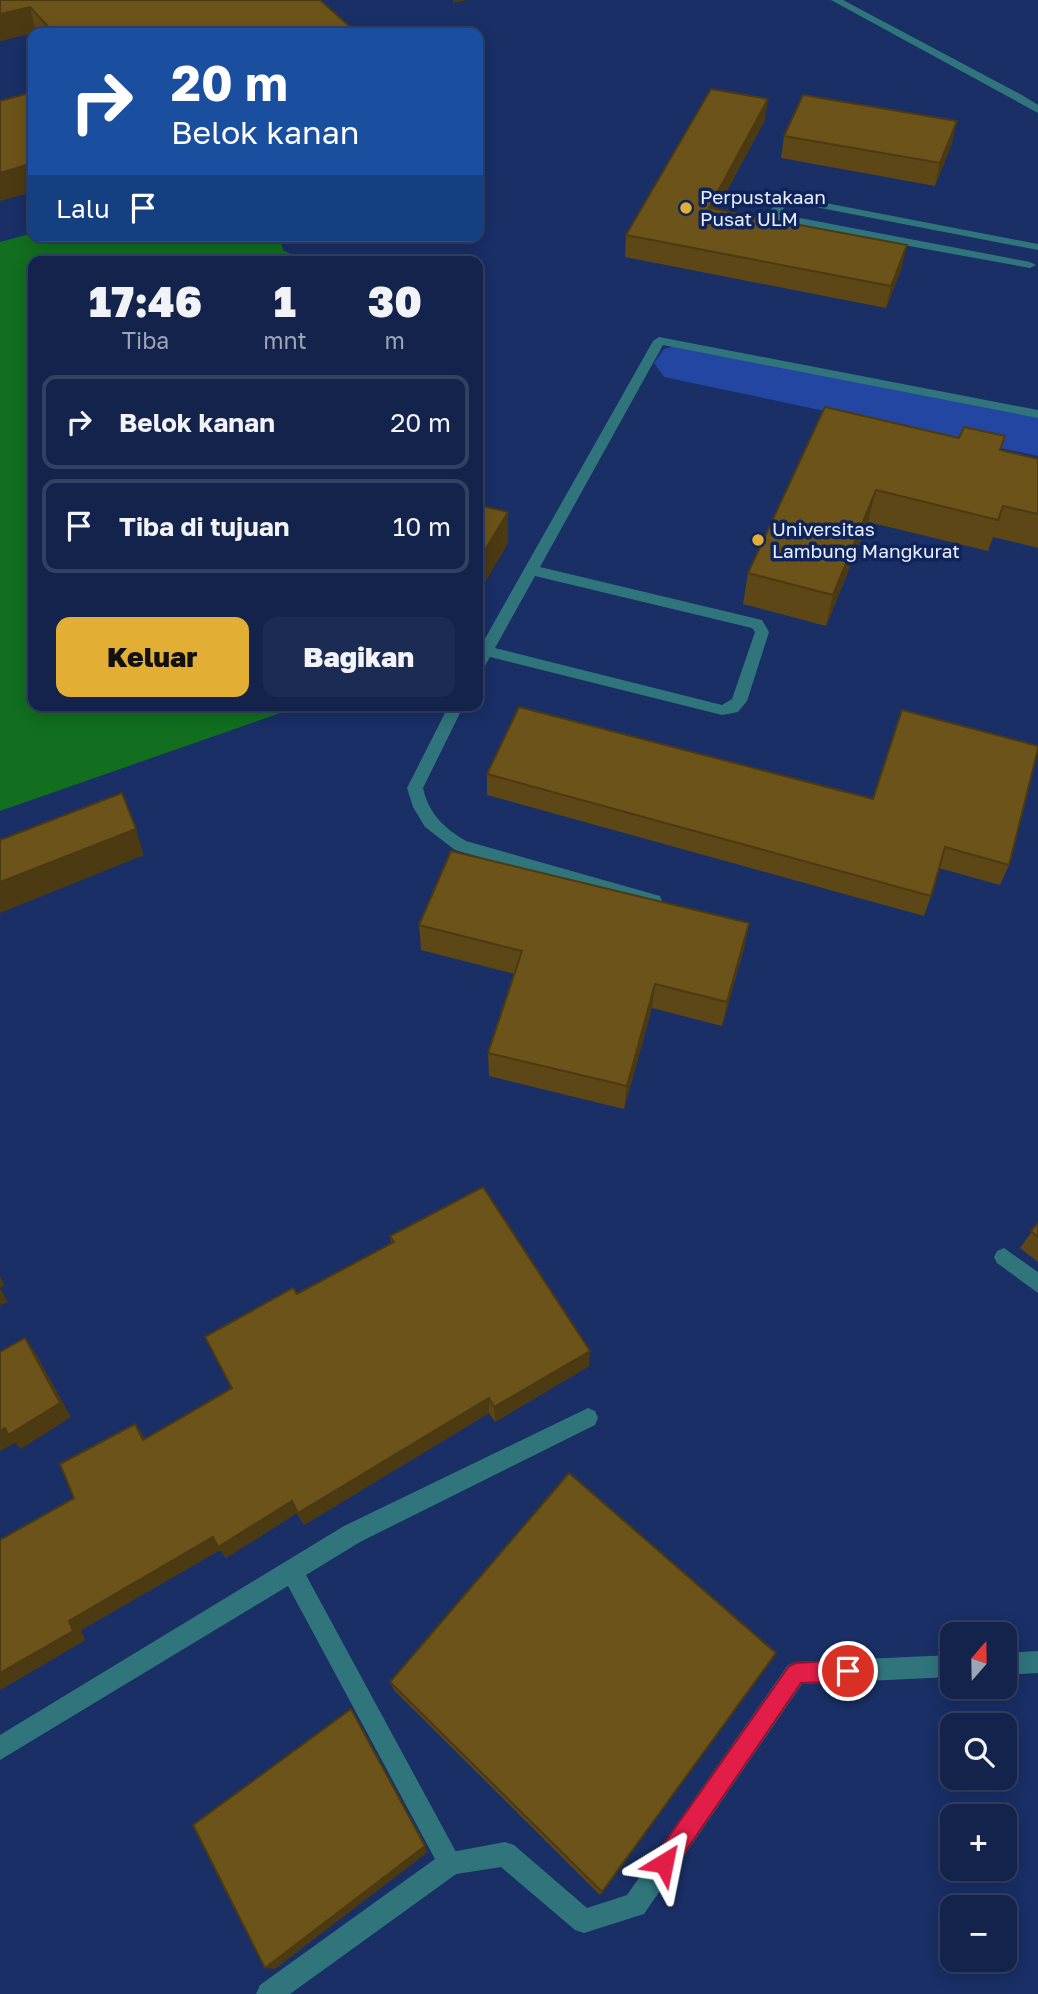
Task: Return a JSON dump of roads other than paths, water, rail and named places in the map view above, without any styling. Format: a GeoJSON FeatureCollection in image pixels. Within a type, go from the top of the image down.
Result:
{"type":"FeatureCollection","features":[{"type":"Feature","properties":{"kind":"street"},"geometry":{"type":"LineString","coordinates":[[836,0],[1038,110]]}},
{"type":"Feature","properties":{"kind":"street"},"geometry":{"type":"LineString","coordinates":[[1018,97],[1038,100]]}},
{"type":"Feature","properties":{"kind":"street"},"geometry":{"type":"LineString","coordinates":[[784,202],[804,202],[1038,248],[1030,265],[777,219],[773,214],[784,202]]}},
{"type":"Feature","properties":{"kind":"street"},"geometry":{"type":"LineString","coordinates":[[1030,265],[1038,281]]}},
{"type":"Feature","properties":{"kind":"street"},"geometry":{"type":"LineString","coordinates":[[483,655],[659,341],[1038,414]]}},
{"type":"Feature","properties":{"kind":"street"},"geometry":{"type":"LineString","coordinates":[[485,651],[722,710],[733,708],[739,701],[762,632],[757,624],[531,570]]}},
{"type":"Feature","properties":{"kind":"street"},"geometry":{"type":"LineString","coordinates":[[454,711],[415,788],[421,810],[444,837],[461,846],[669,905]]}},
{"type":"Feature","properties":{"kind":"street"},"geometry":{"type":"LineString","coordinates":[[1004,1257],[1038,1284]]}},
{"type":"Feature","properties":{"kind":"street"},"geometry":{"type":"LineString","coordinates":[[0,1748],[352,1534],[588,1418]]}},
{"type":"Feature","properties":{"kind":"street"},"geometry":{"type":"LineString","coordinates":[[292,1571],[450,1863]]}},
{"type":"Feature","properties":{"kind":"street"},"geometry":{"type":"LineString","coordinates":[[1017,1663],[1038,1662]]}},
{"type":"Feature","properties":{"kind":"street"},"geometry":{"type":"LineString","coordinates":[[270,1994],[450,1863],[505,1854],[584,1921],[635,1905],[796,1673],[940,1667]]}},
{"type":"Feature","properties":{"kind":"waterway"},"geometry":{"type":"LineString","coordinates":[[687,363],[1038,435]]}},
{"type":"Feature","properties":{"kind":"place","name":"Perpustakaan Pusat ULM"},"geometry":{"type":"Point","coordinates":[686,208]}},
{"type":"Feature","properties":{"kind":"place","name":"Universitas Lambung Mangkurat"},"geometry":{"type":"Point","coordinates":[758,540]}}]}
